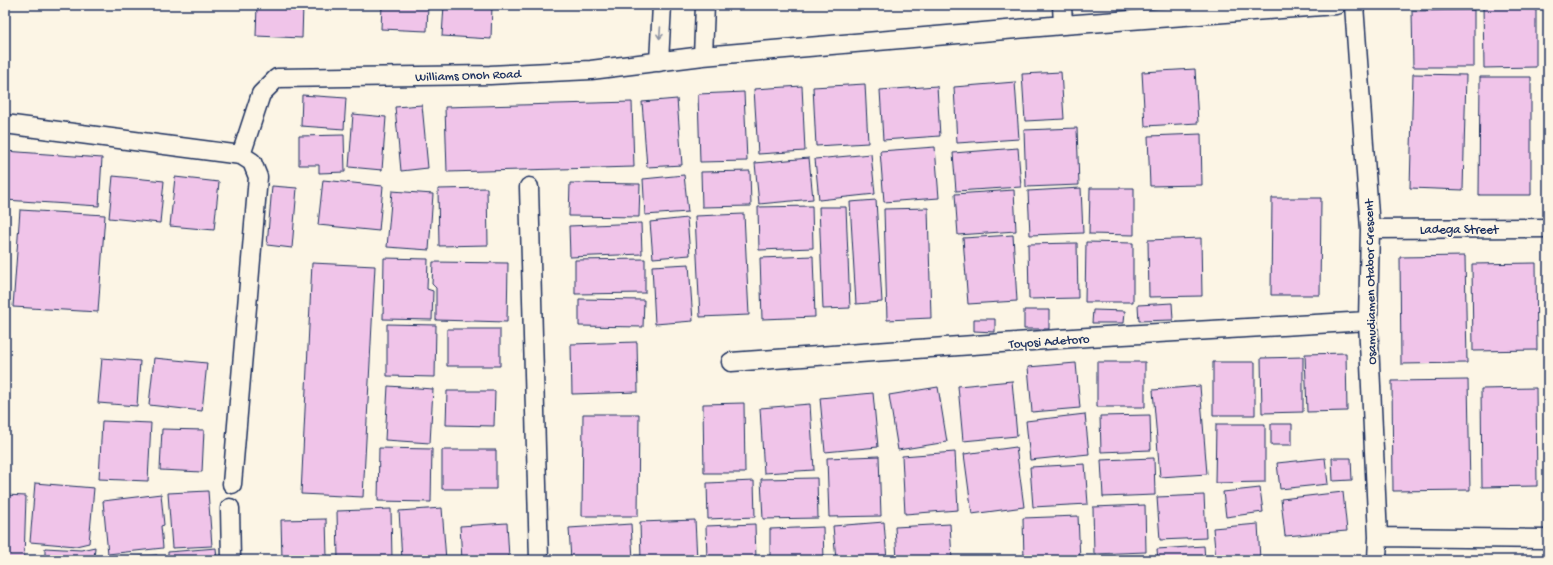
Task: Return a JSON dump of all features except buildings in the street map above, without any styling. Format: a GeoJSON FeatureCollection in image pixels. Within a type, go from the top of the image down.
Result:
{"type":"FeatureCollection","features":[{"type":"Feature","properties":{"kind":"street"},"geometry":{"type":"LineString","coordinates":[[659,62],[662,5]]}},
{"type":"Feature","properties":{"kind":"street"},"geometry":{"type":"LineString","coordinates":[[703,56],[705,5]]}},
{"type":"Feature","properties":{"kind":"street"},"geometry":{"type":"LineString","coordinates":[[1062,5],[1063,25]]}},
{"type":"Feature","properties":{"kind":"street","name":"Williams Onoh Road"},"geometry":{"type":"LineString","coordinates":[[241,155],[261,94],[277,78],[490,75],[591,70],[703,56],[1063,25],[1132,13],[1336,5]]}},
{"type":"Feature","properties":{"kind":"street","name":"Osamudiamen Otabor Crescent"},"geometry":{"type":"LineString","coordinates":[[1354,5],[1370,229],[1368,321],[1378,537],[1377,560]]}},
{"type":"Feature","properties":{"kind":"street"},"geometry":{"type":"LineString","coordinates":[[5,124],[241,155],[252,162],[258,177],[232,484]]}},
{"type":"Feature","properties":{"kind":"street"},"geometry":{"type":"LineString","coordinates":[[529,187],[539,560]]}},
{"type":"Feature","properties":{"kind":"street","name":"Ladega Street"},"geometry":{"type":"LineString","coordinates":[[1370,229],[1548,228]]}},
{"type":"Feature","properties":{"kind":"street","name":"Toyosi Adetoro"},"geometry":{"type":"LineString","coordinates":[[731,362],[1088,337],[1368,321]]}},
{"type":"Feature","properties":{"kind":"street"},"geometry":{"type":"LineString","coordinates":[[230,508],[231,560]]}},
{"type":"Feature","properties":{"kind":"street"},"geometry":{"type":"LineString","coordinates":[[1378,537],[1548,539]]}}]}
